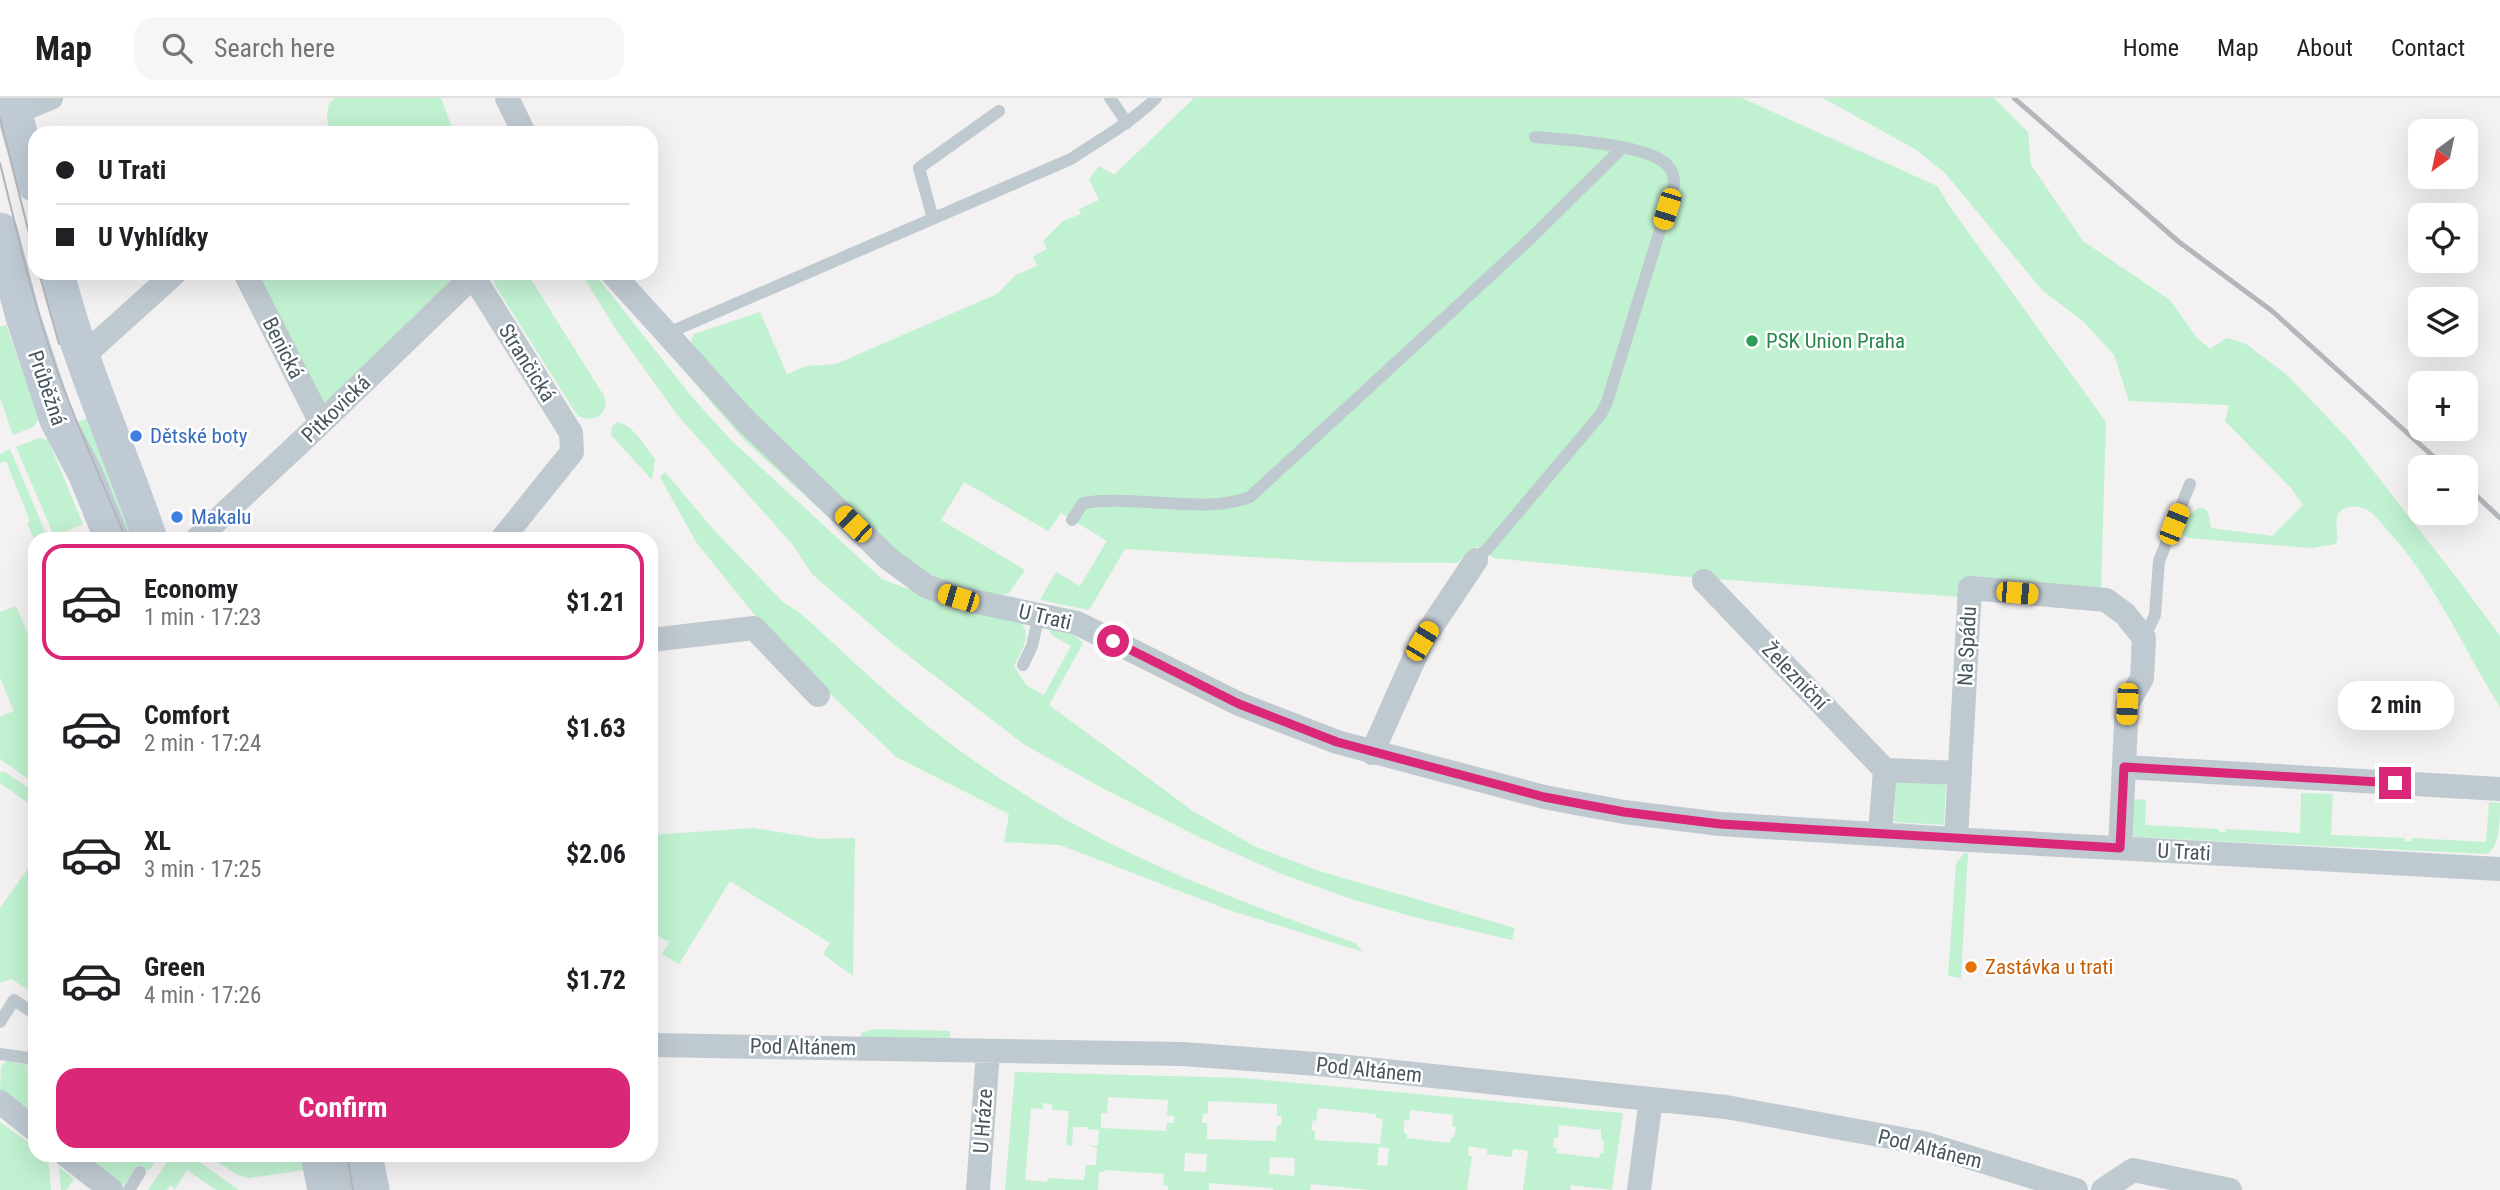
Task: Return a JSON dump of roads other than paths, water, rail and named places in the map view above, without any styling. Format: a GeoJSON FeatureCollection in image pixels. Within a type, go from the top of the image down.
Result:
{"type":"FeatureCollection","features":[{"type":"Feature","properties":{"kind":"main road"},"geometry":{"type":"LineString","coordinates":[[12,105],[28,161]]}},
{"type":"Feature","properties":{"kind":"main road","name":"Průběžná"},"geometry":{"type":"LineString","coordinates":[[0,230],[23,317],[57,420],[85,473],[109,532]]}},
{"type":"Feature","properties":{"kind":"main road","name":"Průběžná"},"geometry":{"type":"LineString","coordinates":[[59,280],[82,357],[128,473],[148,532]]}},
{"type":"Feature","properties":{"kind":"main road"},"geometry":{"type":"LineString","coordinates":[[319,1162],[325,1190]]}},
{"type":"Feature","properties":{"kind":"main road"},"geometry":{"type":"LineString","coordinates":[[366,1162],[372,1190]]}},
{"type":"Feature","properties":{"kind":"street"},"geometry":{"type":"LineString","coordinates":[[12,105],[51,98]]}},
{"type":"Feature","properties":{"kind":"street"},"geometry":{"type":"LineString","coordinates":[[506,98],[520,126]]}},
{"type":"Feature","properties":{"kind":"street"},"geometry":{"type":"LineString","coordinates":[[82,357],[167,280]]}},
{"type":"Feature","properties":{"kind":"street","name":"Benická"},"geometry":{"type":"LineString","coordinates":[[249,280],[321,423]]}},
{"type":"Feature","properties":{"kind":"street","name":"Pitkovická"},"geometry":{"type":"LineString","coordinates":[[204,532],[469,280]]}},
{"type":"Feature","properties":{"kind":"street","name":"Strančická"},"geometry":{"type":"LineString","coordinates":[[475,280],[571,433],[572,452],[508,532]]}},
{"type":"Feature","properties":{"kind":"street","name":"U Trati"},"geometry":{"type":"LineString","coordinates":[[619,280],[746,421],[889,559],[911,576],[941,593],[958,598],[1077,623],[1239,704],[1372,753],[1544,797],[1624,812],[1720,824],[2500,869]]}},
{"type":"Feature","properties":{"kind":"street"},"geometry":{"type":"LineString","coordinates":[[1372,753],[1422,641],[1476,560]]}},
{"type":"Feature","properties":{"kind":"street","name":"Železniční"},"geometry":{"type":"LineString","coordinates":[[1704,582],[1885,770]]}},
{"type":"Feature","properties":{"kind":"street","name":"Na Spádu"},"geometry":{"type":"LineString","coordinates":[[1956,839],[1970,588],[2106,600],[2125,614],[2144,638]]}},
{"type":"Feature","properties":{"kind":"street"},"geometry":{"type":"LineString","coordinates":[[658,639],[754,628],[818,695]]}},
{"type":"Feature","properties":{"kind":"street"},"geometry":{"type":"LineString","coordinates":[[2120,848],[2127,704],[2142,678],[2144,638]]}},
{"type":"Feature","properties":{"kind":"street"},"geometry":{"type":"LineString","coordinates":[[2124,767],[2500,789]]}},
{"type":"Feature","properties":{"kind":"street"},"geometry":{"type":"LineString","coordinates":[[1880,834],[1885,770],[1960,773]]}},
{"type":"Feature","properties":{"kind":"street","name":"Pod Altánem"},"geometry":{"type":"LineString","coordinates":[[658,1045],[1183,1054],[1329,1065],[1726,1107],[1923,1143],[2076,1190]]}},
{"type":"Feature","properties":{"kind":"street","name":"U Hráze"},"geometry":{"type":"LineString","coordinates":[[978,1190],[988,1051]]}},
{"type":"Feature","properties":{"kind":"street"},"geometry":{"type":"LineString","coordinates":[[1639,1190],[1651,1099]]}},
{"type":"Feature","properties":{"kind":"street"},"geometry":{"type":"LineString","coordinates":[[0,1102],[28,1124]]}},
{"type":"Feature","properties":{"kind":"street"},"geometry":{"type":"LineString","coordinates":[[75,1162],[111,1190]]}},
{"type":"Feature","properties":{"kind":"street"},"geometry":{"type":"LineString","coordinates":[[2103,1190],[2133,1170],[2230,1190]]}},
{"type":"Feature","properties":{"kind":"lane"},"geometry":{"type":"LineString","coordinates":[[1110,98],[1126,122]]}},
{"type":"Feature","properties":{"kind":"lane"},"geometry":{"type":"LineString","coordinates":[[668,333],[1070,159],[1126,122],[1156,98]]}},
{"type":"Feature","properties":{"kind":"lane"},"geometry":{"type":"LineString","coordinates":[[933,219],[919,168],[999,111]]}},
{"type":"Feature","properties":{"kind":"lane"},"geometry":{"type":"LineString","coordinates":[[1476,560],[1601,414],[1674,184],[1674,173],[1666,163],[1653,156],[1622,148],[1535,136]]}},
{"type":"Feature","properties":{"kind":"lane"},"geometry":{"type":"LineString","coordinates":[[1072,520],[1083,503],[1100,500],[1128,503],[1225,503],[1250,497],[1528,242],[1622,148]]}},
{"type":"Feature","properties":{"kind":"lane"},"geometry":{"type":"LineString","coordinates":[[2144,638],[2155,615],[2160,561],[2190,484]]}},
{"type":"Feature","properties":{"kind":"lane"},"geometry":{"type":"LineString","coordinates":[[1023,665],[1032,646],[1039,615]]}},
{"type":"Feature","properties":{"kind":"lane"},"geometry":{"type":"LineString","coordinates":[[0,1022],[14,1000],[28,1009]]}},
{"type":"Feature","properties":{"kind":"lane"},"geometry":{"type":"LineString","coordinates":[[0,1054],[28,1058]]}},
{"type":"Feature","properties":{"kind":"lane"},"geometry":{"type":"LineString","coordinates":[[343,1162],[348,1190]]}},
{"type":"Feature","properties":{"kind":"lane"},"geometry":{"type":"LineString","coordinates":[[128,1190],[141,1172]]}},
{"type":"Feature","properties":{"kind":"tram line"},"geometry":{"type":"LineString","coordinates":[[0,118],[28,229]]}},
{"type":"Feature","properties":{"kind":"tram line"},"geometry":{"type":"LineString","coordinates":[[0,163],[28,274]]}},
{"type":"Feature","properties":{"kind":"tram line"},"geometry":{"type":"LineString","coordinates":[[29,280],[55,365],[123,532]]}},
{"type":"Feature","properties":{"kind":"tram line"},"geometry":{"type":"LineString","coordinates":[[41,280],[59,344]]}},
{"type":"Feature","properties":{"kind":"tram line"},"geometry":{"type":"LineString","coordinates":[[348,1162],[353,1190]]}},
{"type":"Feature","properties":{"kind":"railway"},"geometry":{"type":"LineString","coordinates":[[2014,98],[2179,242],[2272,311],[2432,455]]}},
{"type":"Feature","properties":{"kind":"railway"},"geometry":{"type":"LineString","coordinates":[[2478,497],[2500,518]]}},
{"type":"Feature","properties":{"kind":"place","name":"PSK Union Praha"},"geometry":{"type":"Point","coordinates":[1752,341]}},
{"type":"Feature","properties":{"kind":"place","name":"Dětské boty"},"geometry":{"type":"Point","coordinates":[136,436]}},
{"type":"Feature","properties":{"kind":"place","name":"Makalu"},"geometry":{"type":"Point","coordinates":[177,517]}},
{"type":"Feature","properties":{"kind":"place","name":"Zastávka u trati"},"geometry":{"type":"Point","coordinates":[1971,967]}}]}
